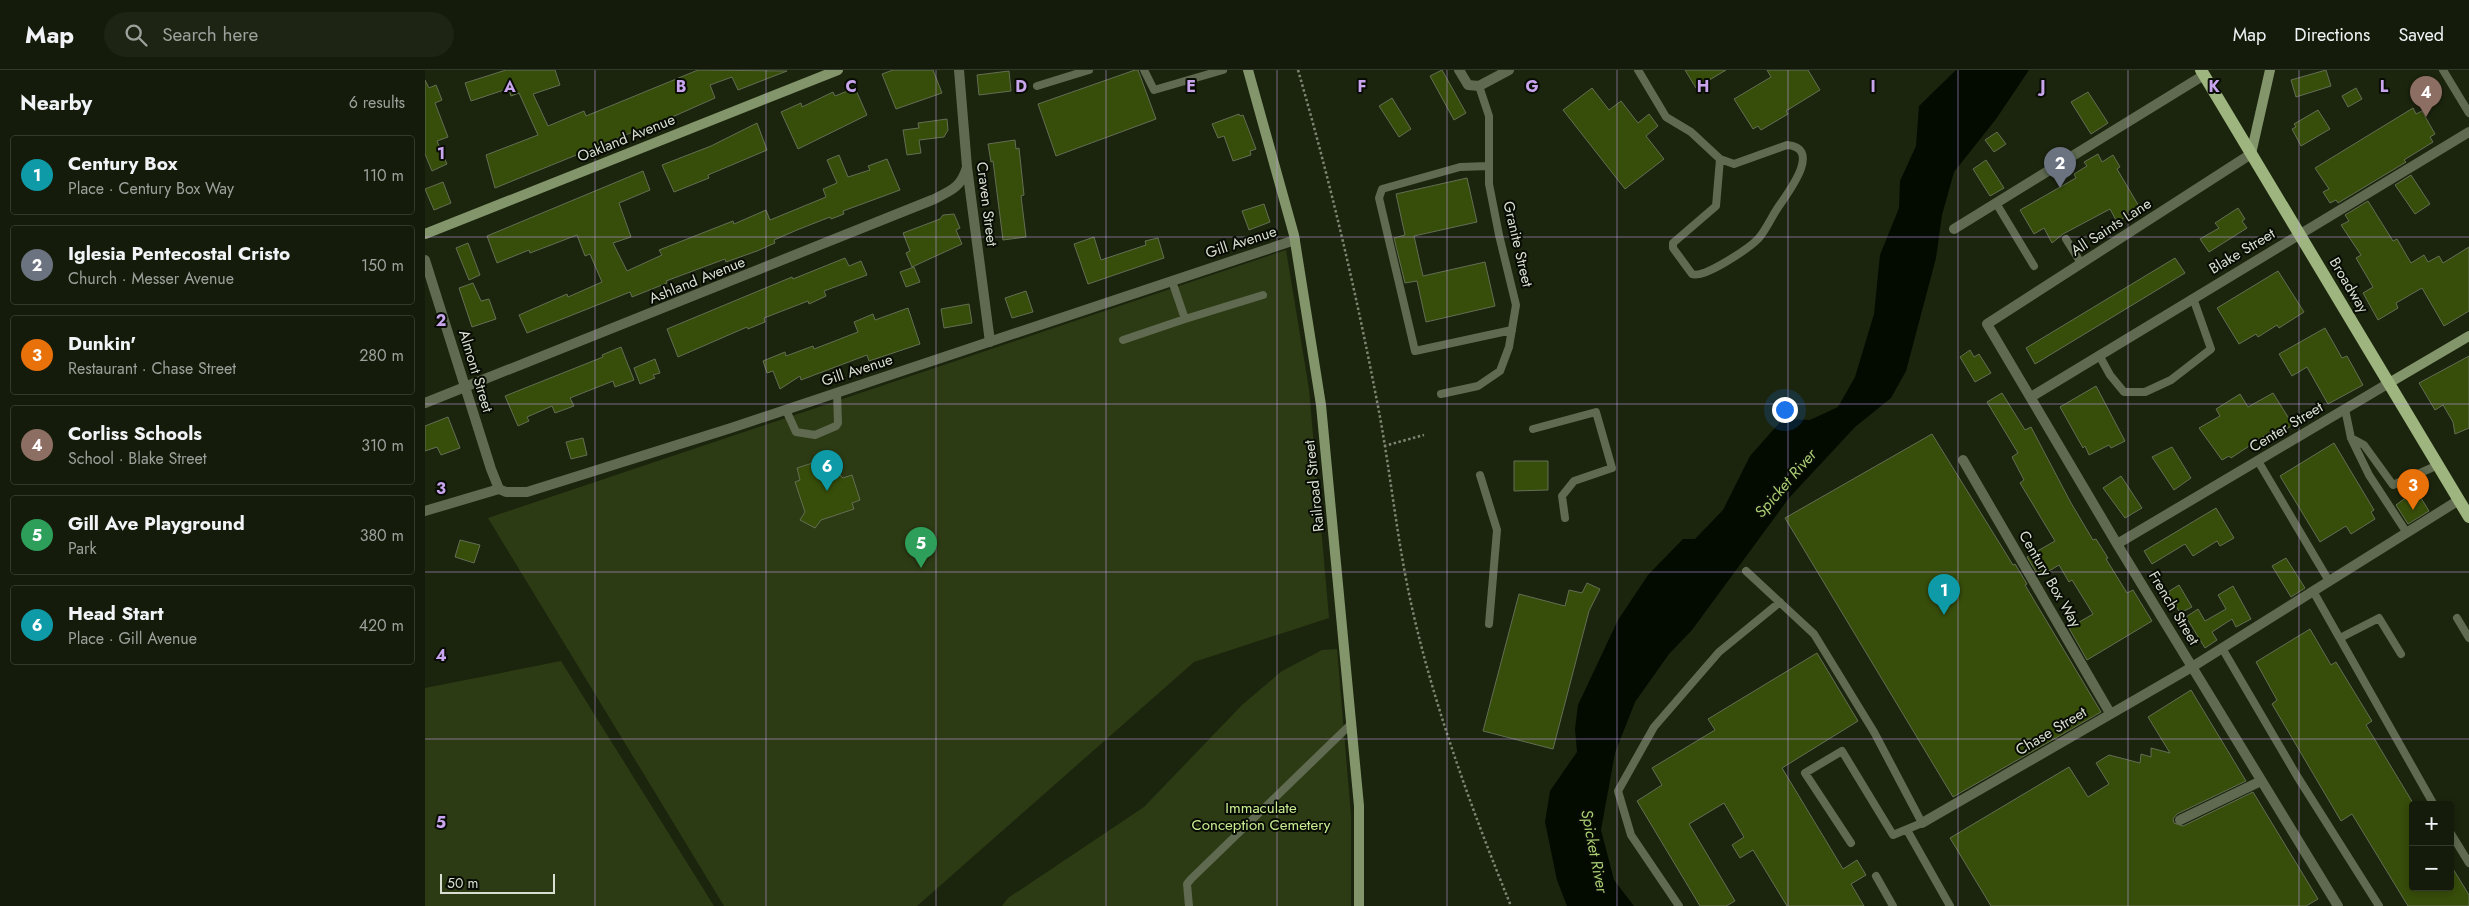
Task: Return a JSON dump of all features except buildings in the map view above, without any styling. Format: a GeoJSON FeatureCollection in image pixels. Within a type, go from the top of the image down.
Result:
{"type":"FeatureCollection","features":[{"type":"Feature","properties":{"kind":"main road","name":"Oakland Avenue"},"geometry":{"type":"LineString","coordinates":[[425,234],[838,70]]}},
{"type":"Feature","properties":{"kind":"main road","name":"Railroad Street"},"geometry":{"type":"LineString","coordinates":[[1248,70],[1295,240],[1321,405],[1359,806],[1359,906]]}},
{"type":"Feature","properties":{"kind":"main road"},"geometry":{"type":"LineString","coordinates":[[2251,154],[2270,70]]}},
{"type":"Feature","properties":{"kind":"main road","name":"Broadway"},"geometry":{"type":"LineString","coordinates":[[2203,73],[2469,517]]}},
{"type":"Feature","properties":{"kind":"main road","name":"Center Street"},"geometry":{"type":"LineString","coordinates":[[2389,383],[2469,336]]}},
{"type":"Feature","properties":{"kind":"street","name":"Craven Street"},"geometry":{"type":"LineString","coordinates":[[959,70],[967,168],[991,342]]}},
{"type":"Feature","properties":{"kind":"street"},"geometry":{"type":"LineString","coordinates":[[1459,70],[1469,85],[1479,86],[1509,70]]}},
{"type":"Feature","properties":{"kind":"street"},"geometry":{"type":"LineString","coordinates":[[1954,229],[2203,73]]}},
{"type":"Feature","properties":{"kind":"street","name":"Blake Street"},"geometry":{"type":"LineString","coordinates":[[2031,397],[2469,132]]}},
{"type":"Feature","properties":{"kind":"street","name":"All Saints Lane"},"geometry":{"type":"LineString","coordinates":[[1987,324],[2251,154]]}},
{"type":"Feature","properties":{"kind":"street","name":"Ashland Avenue"},"geometry":{"type":"LineString","coordinates":[[425,403],[933,200],[953,190],[963,180],[967,168]]}},
{"type":"Feature","properties":{"kind":"street","name":"Gill Avenue"},"geometry":{"type":"LineString","coordinates":[[425,511],[499,489],[506,492],[527,492],[786,410],[1295,240]]}},
{"type":"Feature","properties":{"kind":"street","name":"Almont Street"},"geometry":{"type":"LineString","coordinates":[[425,260],[499,489]]}},
{"type":"Feature","properties":{"kind":"street","name":"French Street"},"geometry":{"type":"LineString","coordinates":[[1987,324],[2117,544],[2338,906]]}},
{"type":"Feature","properties":{"kind":"street","name":"Center Street"},"geometry":{"type":"LineString","coordinates":[[2117,544],[2389,383]]}},
{"type":"Feature","properties":{"kind":"street","name":"Century Box Way"},"geometry":{"type":"LineString","coordinates":[[1963,460],[2110,713]]}},
{"type":"Feature","properties":{"kind":"street","name":"Chase Street"},"geometry":{"type":"LineString","coordinates":[[1923,823],[2192,667],[2459,500]]}},
{"type":"Feature","properties":{"kind":"street"},"geometry":{"type":"LineString","coordinates":[[2180,820],[2261,781]]}},
{"type":"Feature","properties":{"kind":"lane"},"geometry":{"type":"LineString","coordinates":[[1037,86],[1089,70]]}},
{"type":"Feature","properties":{"kind":"lane"},"geometry":{"type":"LineString","coordinates":[[1144,70],[1154,90],[1223,70]]}},
{"type":"Feature","properties":{"kind":"lane"},"geometry":{"type":"LineString","coordinates":[[1638,70],[1666,117],[1691,132],[1720,159],[1733,164],[1787,144],[1795,145],[1800,149],[1803,164],[1801,171],[1758,239],[1709,272],[1696,275],[1692,274],[1673,248],[1673,243],[1716,206],[1720,159]]}},
{"type":"Feature","properties":{"kind":"lane"},"geometry":{"type":"LineString","coordinates":[[2443,70],[2469,113]]}},
{"type":"Feature","properties":{"kind":"lane","name":"Granite Street"},"geometry":{"type":"LineString","coordinates":[[1441,394],[1479,386],[1500,371],[1509,347],[1516,305],[1489,184],[1489,116],[1479,86]]}},
{"type":"Feature","properties":{"kind":"lane"},"geometry":{"type":"LineString","coordinates":[[1489,166],[1460,167],[1382,189],[1379,198],[1415,352],[1512,330]]}},
{"type":"Feature","properties":{"kind":"lane"},"geometry":{"type":"LineString","coordinates":[[1996,203],[2034,266]]}},
{"type":"Feature","properties":{"kind":"lane"},"geometry":{"type":"LineString","coordinates":[[2066,239],[2081,263]]}},
{"type":"Feature","properties":{"kind":"lane"},"geometry":{"type":"LineString","coordinates":[[1172,281],[1185,318]]}},
{"type":"Feature","properties":{"kind":"lane"},"geometry":{"type":"LineString","coordinates":[[1123,340],[1185,318],[1263,295]]}},
{"type":"Feature","properties":{"kind":"lane"},"geometry":{"type":"LineString","coordinates":[[2099,355],[2110,375],[2124,392],[2145,392],[2171,380],[2211,349],[2193,298]]}},
{"type":"Feature","properties":{"kind":"lane"},"geometry":{"type":"LineString","coordinates":[[786,410],[796,432],[815,435],[836,426],[838,423],[837,392]]}},
{"type":"Feature","properties":{"kind":"lane"},"geometry":{"type":"LineString","coordinates":[[2345,409],[2351,438],[2369,475],[2407,533]]}},
{"type":"Feature","properties":{"kind":"lane"},"geometry":{"type":"LineString","coordinates":[[1533,429],[1596,412],[1612,468],[1574,481],[1562,496],[1565,518]]}},
{"type":"Feature","properties":{"kind":"lane"},"geometry":{"type":"LineString","coordinates":[[2351,438],[2364,445],[2393,485],[2438,465]]}},
{"type":"Feature","properties":{"kind":"lane"},"geometry":{"type":"LineString","coordinates":[[2258,461],[2329,581]]}},
{"type":"Feature","properties":{"kind":"lane"},"geometry":{"type":"LineString","coordinates":[[1480,476],[1497,530],[1489,624]]}},
{"type":"Feature","properties":{"kind":"lane"},"geometry":{"type":"LineString","coordinates":[[1746,571],[1815,634],[1875,732],[1923,823],[1893,835],[1843,751],[1805,773],[1851,843]]}},
{"type":"Feature","properties":{"kind":"lane"},"geometry":{"type":"LineString","coordinates":[[2313,591],[2432,801]]}},
{"type":"Feature","properties":{"kind":"lane"},"geometry":{"type":"LineString","coordinates":[[1679,906],[1631,835],[1618,791],[1654,726],[1719,652],[1780,602]]}},
{"type":"Feature","properties":{"kind":"lane"},"geometry":{"type":"LineString","coordinates":[[2340,638],[2379,618],[2401,654]]}},
{"type":"Feature","properties":{"kind":"lane"},"geometry":{"type":"LineString","coordinates":[[2457,618],[2469,638]]}},
{"type":"Feature","properties":{"kind":"lane"},"geometry":{"type":"LineString","coordinates":[[2222,648],[2297,776],[2379,906]]}},
{"type":"Feature","properties":{"kind":"lane"},"geometry":{"type":"LineString","coordinates":[[1189,906],[1187,884],[1191,879],[1352,723]]}},
{"type":"Feature","properties":{"kind":"lane"},"geometry":{"type":"LineString","coordinates":[[1907,830],[1950,906]]}},
{"type":"Feature","properties":{"kind":"lane"},"geometry":{"type":"LineString","coordinates":[[2454,839],[2469,863]]}},
{"type":"Feature","properties":{"kind":"lane"},"geometry":{"type":"LineString","coordinates":[[1876,876],[1893,906]]}},
{"type":"Feature","properties":{"kind":"path"},"geometry":{"type":"LineString","coordinates":[[1298,70],[1335,205],[1384,446],[1407,585],[1421,642],[1473,809],[1511,906]]}},
{"type":"Feature","properties":{"kind":"path"},"geometry":{"type":"LineString","coordinates":[[1384,446],[1424,435]]}},
{"type":"Feature","properties":{"kind":"green space"},"geometry":{"type":"Polygon","coordinates":[[[1286,250],[1309,389],[1329,618],[1194,662],[917,906],[724,906],[488,518],[1286,250]]]}},
{"type":"Feature","properties":{"kind":"green space","name":"Immaculate Conception Cemetery"},"geometry":{"type":"Polygon","coordinates":[[[1337,649],[1351,816],[1351,906],[1002,906],[1008,898],[1144,807],[1242,705],[1282,671],[1322,650],[1337,649]]]}},
{"type":"Feature","properties":{"kind":"green space"},"geometry":{"type":"Polygon","coordinates":[[[561,661],[714,906],[425,906],[425,688],[561,661]]]}},
{"type":"Feature","properties":{"kind":"water","name":"Spicket River"},"geometry":{"type":"Polygon","coordinates":[[[1956,70],[2029,70],[1996,119],[1954,172],[1942,215],[1936,258],[1906,371],[1891,398],[1855,427],[1789,498],[1692,630],[1669,654],[1635,702],[1615,753],[1601,830],[1614,880],[1634,906],[1567,906],[1557,880],[1545,822],[1550,791],[1577,752],[1575,729],[1578,705],[1618,620],[1648,575],[1683,539],[1695,539],[1723,510],[1750,456],[1783,419],[1810,420],[1838,407],[1855,377],[1874,314],[1880,255],[1899,208],[1900,181],[1916,146],[1919,106],[1956,70]]]}},
{"type":"Feature","properties":{"kind":"place","name":"Corliss Schools"},"geometry":{"type":"Point","coordinates":[2426,117]}},
{"type":"Feature","properties":{"kind":"place","name":"Iglesia Pentecostal Cristo"},"geometry":{"type":"Point","coordinates":[2060,188]}},
{"type":"Feature","properties":{"kind":"place","name":"Head Start"},"geometry":{"type":"Point","coordinates":[827,491]}},
{"type":"Feature","properties":{"kind":"place","name":"Dunkin'"},"geometry":{"type":"Point","coordinates":[2413,510]}},
{"type":"Feature","properties":{"kind":"place","name":"Gill Ave Playground"},"geometry":{"type":"Point","coordinates":[921,568]}},
{"type":"Feature","properties":{"kind":"place","name":"Century Box"},"geometry":{"type":"Point","coordinates":[1944,615]}}]}
